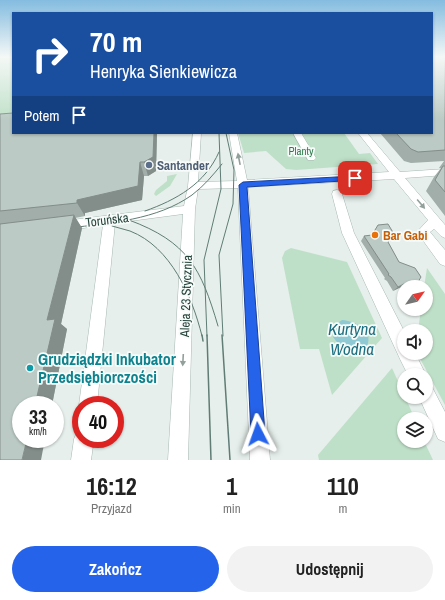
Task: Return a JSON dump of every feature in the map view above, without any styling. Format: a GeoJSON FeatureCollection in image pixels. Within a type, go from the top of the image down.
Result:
{"type":"FeatureCollection","features":[{"type":"Feature","properties":{"kind":"street","name":"Aleja 23 Stycznia"},"geometry":{"type":"LineString","coordinates":[[178,460],[190,209],[197,134]]}},
{"type":"Feature","properties":{"kind":"street"},"geometry":{"type":"LineString","coordinates":[[233,134],[243,185],[260,460]]}},
{"type":"Feature","properties":{"kind":"street"},"geometry":{"type":"LineString","coordinates":[[299,134],[311,158]]}},
{"type":"Feature","properties":{"kind":"street"},"geometry":{"type":"LineString","coordinates":[[363,134],[445,233]]}},
{"type":"Feature","properties":{"kind":"street"},"geometry":{"type":"LineString","coordinates":[[193,186],[243,185],[445,172]]}},
{"type":"Feature","properties":{"kind":"street"},"geometry":{"type":"LineString","coordinates":[[337,194],[348,233],[397,334]]}},
{"type":"Feature","properties":{"kind":"street","name":"Toruńska"},"geometry":{"type":"LineString","coordinates":[[54,227],[190,209]]}},
{"type":"Feature","properties":{"kind":"street"},"geometry":{"type":"LineString","coordinates":[[89,396],[110,220]]}},
{"type":"Feature","properties":{"kind":"street"},"geometry":{"type":"LineString","coordinates":[[435,221],[423,232],[445,260]]}},
{"type":"Feature","properties":{"kind":"street"},"geometry":{"type":"LineString","coordinates":[[431,404],[445,432]]}},
{"type":"Feature","properties":{"kind":"street"},"geometry":{"type":"LineString","coordinates":[[81,460],[83,448]]}},
{"type":"Feature","properties":{"kind":"green space"},"geometry":{"type":"Polygon","coordinates":[[[0,78],[12,78],[12,126],[0,127],[0,78]]]}},
{"type":"Feature","properties":{"kind":"green space","name":"Planty"},"geometry":{"type":"Polygon","coordinates":[[[238,134],[345,134],[359,154],[370,153],[378,164],[296,170],[286,169],[266,151],[244,153],[238,134]]]}},
{"type":"Feature","properties":{"kind":"green space"},"geometry":{"type":"Polygon","coordinates":[[[177,174],[170,186],[156,196],[154,194],[156,190],[167,181],[167,176],[177,174]]]}},
{"type":"Feature","properties":{"kind":"green space"},"geometry":{"type":"Polygon","coordinates":[[[291,248],[347,262],[382,338],[332,395],[319,349],[300,349],[282,258],[285,251],[291,248]]]}},
{"type":"Feature","properties":{"kind":"green space"},"geometry":{"type":"Polygon","coordinates":[[[427,268],[445,294],[445,405],[433,383],[433,368],[425,368],[421,360],[433,360],[433,324],[419,324],[420,316],[433,316],[433,280],[425,280],[427,268]]]}},
{"type":"Feature","properties":{"kind":"green space"},"geometry":{"type":"Polygon","coordinates":[[[392,368],[397,379],[397,404],[408,404],[412,412],[397,412],[397,448],[427,448],[433,460],[319,460],[318,455],[392,368]]]}},
{"type":"Feature","properties":{"kind":"water","name":"Kurtyna Wodna"},"geometry":{"type":"Polygon","coordinates":[[[342,320],[357,324],[366,331],[368,335],[367,346],[357,355],[344,351],[333,337],[336,324],[342,320]]]}},
{"type":"Feature","properties":{"kind":"building"},"geometry":{"type":"Polygon","coordinates":[[[433,78],[445,78],[445,150],[418,152],[411,149],[397,134],[433,134],[433,78]]]}},
{"type":"Feature","properties":{"kind":"building"},"geometry":{"type":"Polygon","coordinates":[[[12,113],[12,134],[154,134],[153,157],[144,162],[140,162],[138,186],[77,200],[77,203],[0,211],[0,114],[12,113]]]}},
{"type":"Feature","properties":{"kind":"building"},"geometry":{"type":"Polygon","coordinates":[[[443,166],[445,166],[445,192],[435,180],[443,166]]]}},
{"type":"Feature","properties":{"kind":"building","name":"Grudziądzki Inkubator Przedsiębiorczości"},"geometry":{"type":"Polygon","coordinates":[[[74,215],[47,320],[55,319],[37,396],[12,396],[12,448],[25,448],[22,460],[0,460],[0,224],[74,215]]]}},
{"type":"Feature","properties":{"kind":"building"},"geometry":{"type":"Polygon","coordinates":[[[388,224],[394,234],[388,242],[399,262],[415,268],[421,277],[419,280],[397,280],[397,286],[388,275],[389,274],[364,236],[372,235],[378,225],[388,224]]]}},
{"type":"Feature","properties":{"kind":"tram line"},"geometry":{"type":"LineString","coordinates":[[219,134],[220,166]]}},
{"type":"Feature","properties":{"kind":"tram line"},"geometry":{"type":"LineString","coordinates":[[223,336],[219,255],[233,204],[234,170],[226,134]]}},
{"type":"Feature","properties":{"kind":"tram line"},"geometry":{"type":"LineString","coordinates":[[145,211],[168,202],[198,182],[206,173],[219,152]]}},
{"type":"Feature","properties":{"kind":"tram line"},"geometry":{"type":"LineString","coordinates":[[69,228],[133,219],[164,210],[192,195],[220,166]]}},
{"type":"Feature","properties":{"kind":"tram line"},"geometry":{"type":"LineString","coordinates":[[205,288],[204,260],[221,189],[220,166]]}},
{"type":"Feature","properties":{"kind":"tram line"},"geometry":{"type":"LineString","coordinates":[[129,220],[149,228],[179,248],[198,273],[205,288]]}},
{"type":"Feature","properties":{"kind":"tram line"},"geometry":{"type":"LineString","coordinates":[[112,226],[130,231],[144,238],[168,261],[178,274],[186,289],[202,336]]}},
{"type":"Feature","properties":{"kind":"tram line"},"geometry":{"type":"LineString","coordinates":[[205,288],[218,326]]}},
{"type":"Feature","properties":{"kind":"tram line"},"geometry":{"type":"LineString","coordinates":[[205,288],[207,336]]}},
{"type":"Feature","properties":{"kind":"tram line"},"geometry":{"type":"LineString","coordinates":[[202,335],[203,341]]}},
{"type":"Feature","properties":{"kind":"tram line"},"geometry":{"type":"LineString","coordinates":[[207,335],[211,460]]}},
{"type":"Feature","properties":{"kind":"tram line"},"geometry":{"type":"LineString","coordinates":[[222,335],[230,460]]}},
{"type":"Feature","properties":{"kind":"place","name":"Santander"},"geometry":{"type":"Point","coordinates":[149,165]}},
{"type":"Feature","properties":{"kind":"place","name":"Bar Gabi"},"geometry":{"type":"Point","coordinates":[375,235]}},
{"type":"Feature","properties":{"kind":"place","name":"Grudziądzki Inkubator Przedsiębiorczości"},"geometry":{"type":"Point","coordinates":[30,368]}},
{"type":"Feature","properties":{"kind":"route"},"geometry":{"type":"LineString","coordinates":[[258,434],[243,185],[355,178]]}}]}
